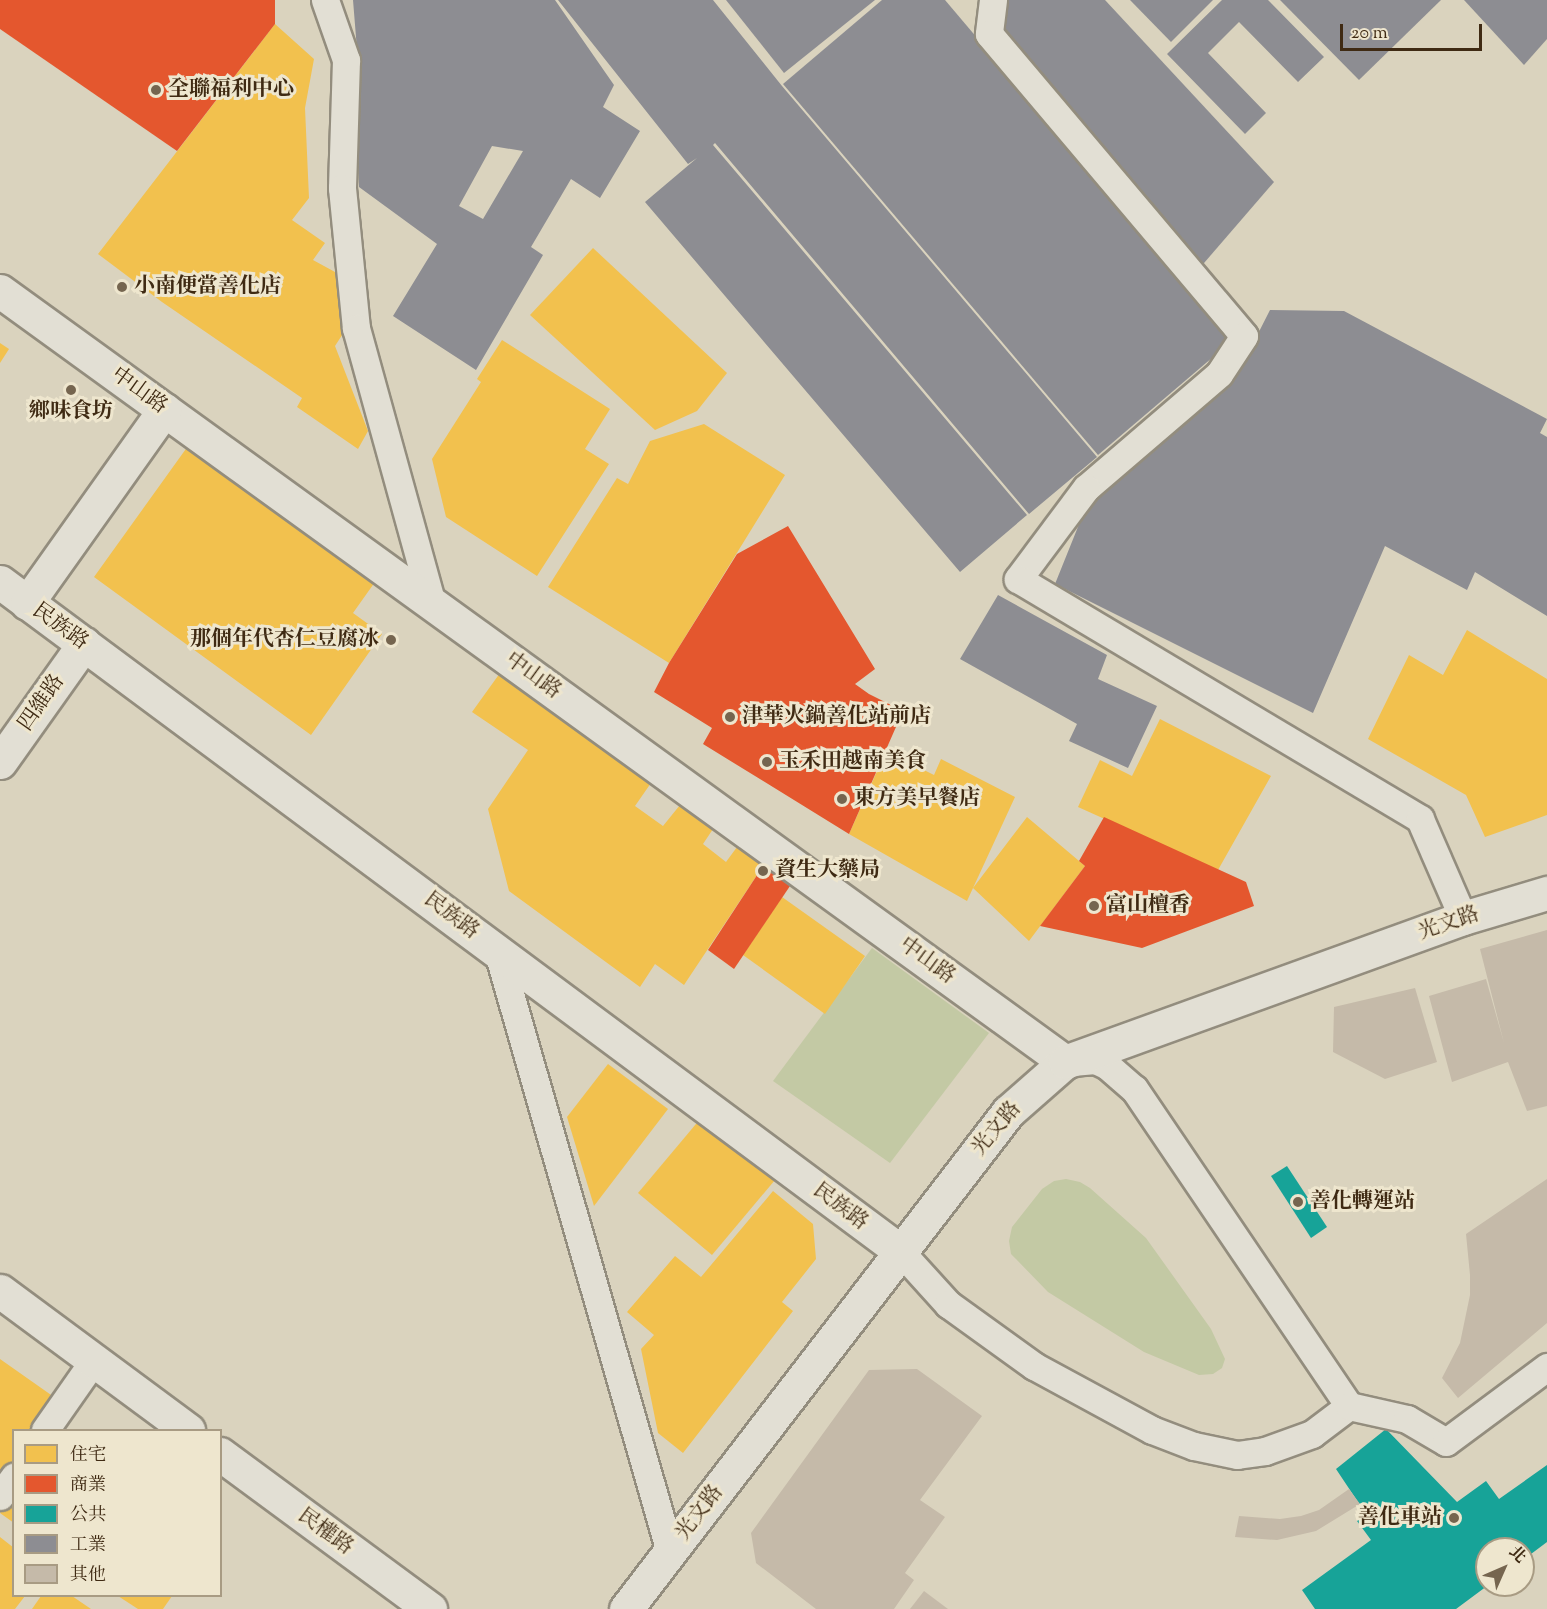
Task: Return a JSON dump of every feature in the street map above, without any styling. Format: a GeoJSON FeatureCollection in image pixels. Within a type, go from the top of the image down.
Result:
{"type":"FeatureCollection","features":[{"type":"Feature","properties":{"kind":"street","name":"中山路"},"geometry":{"type":"LineString","coordinates":[[0,291],[1065,1062]]}},
{"type":"Feature","properties":{"kind":"street"},"geometry":{"type":"LineString","coordinates":[[27,603],[164,410]]}},
{"type":"Feature","properties":{"kind":"street","name":"民族路"},"geometry":{"type":"LineString","coordinates":[[0,582],[900,1251]]}},
{"type":"Feature","properties":{"kind":"street","name":"四維路"},"geometry":{"type":"LineString","coordinates":[[0,762],[84,644]]}},
{"type":"Feature","properties":{"kind":"street","name":"光文路"},"geometry":{"type":"LineString","coordinates":[[626,1609],[1008,1112],[1065,1062],[1463,918],[1547,893]]}},
{"type":"Feature","properties":{"kind":"street"},"geometry":{"type":"LineString","coordinates":[[0,1291],[185,1429]]}},
{"type":"Feature","properties":{"kind":"street","name":"民權路"},"geometry":{"type":"LineString","coordinates":[[222,1455],[430,1609]]}},
{"type":"Feature","properties":{"kind":"lane"},"geometry":{"type":"LineString","coordinates":[[326,0],[346,60],[342,188],[356,328],[432,603]]}},
{"type":"Feature","properties":{"kind":"lane"},"geometry":{"type":"LineString","coordinates":[[993,0],[988,34],[1244,336],[1219,374],[1086,488],[1018,579],[1420,819],[1463,918]]}},
{"type":"Feature","properties":{"kind":"lane"},"geometry":{"type":"LineString","coordinates":[[498,952],[670,1552]]}},
{"type":"Feature","properties":{"kind":"lane"},"geometry":{"type":"LineString","coordinates":[[1065,1062],[1095,1060],[1108,1066],[1134,1089],[1349,1406],[1407,1419],[1446,1442],[1547,1367]]}},
{"type":"Feature","properties":{"kind":"lane"},"geometry":{"type":"LineString","coordinates":[[900,1251],[948,1304],[1034,1366],[1152,1430],[1194,1446],[1237,1455],[1265,1451],[1312,1434],[1349,1406]]}},
{"type":"Feature","properties":{"kind":"lane"},"geometry":{"type":"LineString","coordinates":[[46,1429],[94,1360]]}},
{"type":"Feature","properties":{"kind":"lane"},"geometry":{"type":"LineString","coordinates":[[0,1496],[12,1480]]}},
{"type":"Feature","properties":{"kind":"green space"},"geometry":{"type":"Polygon","coordinates":[[[872,948],[989,1033],[890,1163],[773,1081],[872,948]]]}},
{"type":"Feature","properties":{"kind":"green space"},"geometry":{"type":"Polygon","coordinates":[[[1066,1179],[1080,1182],[1090,1188],[1146,1238],[1211,1329],[1225,1359],[1222,1368],[1213,1374],[1199,1375],[1144,1352],[1048,1292],[1011,1254],[1009,1241],[1012,1227],[1042,1189],[1054,1181],[1066,1179]]]}},
{"type":"Feature","properties":{"kind":"building: 住宅"},"geometry":{"type":"Polygon","coordinates":[[[275,24],[314,59],[305,108],[309,198],[292,220],[325,243],[313,260],[335,272],[346,329],[335,346],[368,431],[358,449],[297,407],[302,398],[162,302],[98,254],[275,24]]]}},
{"type":"Feature","properties":{"kind":"building: 住宅"},"geometry":{"type":"Polygon","coordinates":[[[593,248],[727,373],[697,411],[655,430],[530,315],[593,248]]]}},
{"type":"Feature","properties":{"kind":"building: 住宅"},"geometry":{"type":"Polygon","coordinates":[[[502,340],[610,409],[585,449],[609,464],[537,576],[446,517],[432,459],[481,382],[477,379],[502,340]]]}},
{"type":"Feature","properties":{"kind":"building: 住宅"},"geometry":{"type":"Polygon","coordinates":[[[0,343],[9,349],[0,363],[0,343]]]}},
{"type":"Feature","properties":{"kind":"building: 住宅"},"geometry":{"type":"Polygon","coordinates":[[[704,424],[785,475],[669,663],[548,587],[617,478],[628,484],[650,441],[704,424]]]}},
{"type":"Feature","properties":{"kind":"building: 住宅"},"geometry":{"type":"Polygon","coordinates":[[[188,446],[375,582],[353,613],[382,634],[311,735],[94,577],[188,446]]]}},
{"type":"Feature","properties":{"kind":"building: 住宅"},"geometry":{"type":"Polygon","coordinates":[[[1467,630],[1547,679],[1547,815],[1485,837],[1466,795],[1368,739],[1409,655],[1443,675],[1467,630]]]}},
{"type":"Feature","properties":{"kind":"building: 住宅"},"geometry":{"type":"Polygon","coordinates":[[[500,673],[651,783],[635,806],[663,826],[680,805],[713,829],[703,844],[726,862],[737,847],[763,866],[684,985],[655,964],[640,987],[509,891],[488,809],[528,750],[472,712],[500,673]]]}},
{"type":"Feature","properties":{"kind":"building: 住宅"},"geometry":{"type":"Polygon","coordinates":[[[1160,719],[1271,776],[1218,870],[1078,807],[1100,760],[1132,776],[1160,719]]]}},
{"type":"Feature","properties":{"kind":"building: 住宅"},"geometry":{"type":"Polygon","coordinates":[[[886,751],[934,775],[941,759],[1015,797],[967,901],[849,834],[886,751]]]}},
{"type":"Feature","properties":{"kind":"building: 住宅"},"geometry":{"type":"Polygon","coordinates":[[[1027,817],[1085,866],[1029,941],[973,888],[1027,817]]]}},
{"type":"Feature","properties":{"kind":"building: 住宅"},"geometry":{"type":"Polygon","coordinates":[[[782,897],[865,956],[825,1014],[743,955],[782,897]]]}},
{"type":"Feature","properties":{"kind":"building: 住宅"},"geometry":{"type":"Polygon","coordinates":[[[608,1064],[668,1109],[594,1206],[567,1117],[608,1064]]]}},
{"type":"Feature","properties":{"kind":"building: 住宅"},"geometry":{"type":"Polygon","coordinates":[[[701,1118],[775,1180],[712,1255],[638,1193],[701,1118]]]}},
{"type":"Feature","properties":{"kind":"building: 住宅"},"geometry":{"type":"Polygon","coordinates":[[[773,1191],[813,1224],[816,1259],[782,1302],[793,1311],[683,1453],[658,1433],[641,1349],[654,1335],[627,1312],[675,1256],[701,1277],[773,1191]]]}},
{"type":"Feature","properties":{"kind":"building: 住宅"},"geometry":{"type":"Polygon","coordinates":[[[0,1359],[54,1397],[33,1429],[12,1429],[12,1463],[0,1480],[0,1359]]]}},
{"type":"Feature","properties":{"kind":"building: 住宅"},"geometry":{"type":"Polygon","coordinates":[[[12,1496],[12,1522],[0,1513],[12,1496]]]}},
{"type":"Feature","properties":{"kind":"building: 住宅"},"geometry":{"type":"Polygon","coordinates":[[[0,1537],[12,1546],[12,1597],[24,1597],[15,1609],[0,1609],[0,1537]]]}},
{"type":"Feature","properties":{"kind":"building: 住宅"},"geometry":{"type":"Polygon","coordinates":[[[40,1597],[73,1597],[91,1609],[32,1609],[40,1597]]]}},
{"type":"Feature","properties":{"kind":"building: 住宅"},"geometry":{"type":"Polygon","coordinates":[[[120,1597],[171,1597],[163,1609],[138,1609],[120,1597]]]}},
{"type":"Feature","properties":{"kind":"building: 商業","name":"全聯福利中心"},"geometry":{"type":"Polygon","coordinates":[[[0,0],[275,0],[275,24],[177,151],[0,29],[0,0]]]}},
{"type":"Feature","properties":{"kind":"building: 商業"},"geometry":{"type":"Polygon","coordinates":[[[788,526],[875,669],[855,684],[869,694],[903,711],[849,834],[703,744],[712,728],[654,692],[669,663],[737,554],[788,526]]]}},
{"type":"Feature","properties":{"kind":"building: 商業"},"geometry":{"type":"Polygon","coordinates":[[[1104,817],[1246,882],[1254,906],[1142,948],[1040,926],[1085,866],[1079,861],[1104,817]]]}},
{"type":"Feature","properties":{"kind":"building: 商業"},"geometry":{"type":"Polygon","coordinates":[[[763,866],[790,886],[734,969],[708,950],[763,866]]]}},
{"type":"Feature","properties":{"kind":"building: 公共"},"geometry":{"type":"Polygon","coordinates":[[[1287,1166],[1327,1227],[1311,1238],[1271,1176],[1287,1166]]]}},
{"type":"Feature","properties":{"kind":"building: 公共","name":"善化車站"},"geometry":{"type":"Polygon","coordinates":[[[1386,1429],[1457,1502],[1486,1481],[1499,1499],[1547,1465],[1547,1542],[1535,1551],[1535,1537],[1475,1537],[1475,1595],[1456,1609],[1315,1609],[1302,1590],[1371,1540],[1357,1521],[1366,1514],[1336,1469],[1386,1429]]]}},
{"type":"Feature","properties":{"kind":"building: 工業"},"geometry":{"type":"Polygon","coordinates":[[[353,0],[555,0],[614,85],[603,107],[640,131],[600,198],[571,179],[531,247],[543,255],[476,370],[393,316],[437,244],[359,187],[358,62],[353,0]],[[492,146],[459,206],[483,219],[523,151],[492,146]]]}},
{"type":"Feature","properties":{"kind":"building: 工業"},"geometry":{"type":"Polygon","coordinates":[[[558,0],[713,0],[782,86],[1097,457],[1029,514],[715,143],[713,145],[1027,515],[960,572],[645,202],[697,158],[688,164],[558,0]]]}},
{"type":"Feature","properties":{"kind":"building: 工業"},"geometry":{"type":"Polygon","coordinates":[[[726,0],[875,0],[784,73],[726,0]]]}},
{"type":"Feature","properties":{"kind":"building: 工業"},"geometry":{"type":"Polygon","coordinates":[[[882,0],[945,0],[1233,340],[1098,455],[783,84],[882,0]]]}},
{"type":"Feature","properties":{"kind":"building: 工業"},"geometry":{"type":"Polygon","coordinates":[[[1007,0],[1105,0],[1274,182],[1198,270],[1003,43],[1007,0]]]}},
{"type":"Feature","properties":{"kind":"building: 工業"},"geometry":{"type":"Polygon","coordinates":[[[1130,0],[1213,0],[1171,42],[1130,0]]]}},
{"type":"Feature","properties":{"kind":"building: 工業"},"geometry":{"type":"Polygon","coordinates":[[[1222,0],[1268,0],[1324,57],[1298,82],[1239,22],[1208,53],[1266,113],[1245,134],[1167,54],[1222,0]]]}},
{"type":"Feature","properties":{"kind":"building: 工業"},"geometry":{"type":"Polygon","coordinates":[[[1280,0],[1441,0],[1359,80],[1280,0]]]}},
{"type":"Feature","properties":{"kind":"building: 工業"},"geometry":{"type":"Polygon","coordinates":[[[1464,0],[1547,0],[1547,39],[1524,65],[1464,0]]]}},
{"type":"Feature","properties":{"kind":"building: 工業"},"geometry":{"type":"Polygon","coordinates":[[[1270,310],[1344,311],[1547,419],[1540,433],[1547,437],[1547,616],[1475,572],[1467,590],[1385,546],[1313,713],[1055,584],[1092,492],[1129,470],[1235,379],[1270,310]]]}},
{"type":"Feature","properties":{"kind":"building: 工業"},"geometry":{"type":"Polygon","coordinates":[[[998,595],[1107,655],[1098,679],[1157,706],[1128,768],[1069,741],[1077,724],[960,659],[998,595]]]}},
{"type":"Feature","properties":{"kind":"building: 其他"},"geometry":{"type":"Polygon","coordinates":[[[1547,930],[1547,1106],[1527,1111],[1508,1062],[1452,1082],[1429,996],[1486,979],[1504,1043],[1480,949],[1547,930]]]}},
{"type":"Feature","properties":{"kind":"building: 其他"},"geometry":{"type":"Polygon","coordinates":[[[1415,988],[1437,1062],[1385,1079],[1333,1052],[1334,1007],[1415,988]]]}},
{"type":"Feature","properties":{"kind":"building: 其他"},"geometry":{"type":"Polygon","coordinates":[[[1547,1179],[1547,1323],[1458,1398],[1442,1378],[1460,1343],[1470,1295],[1466,1234],[1547,1179]]]}},
{"type":"Feature","properties":{"kind":"building: 其他"},"geometry":{"type":"Polygon","coordinates":[[[917,1369],[982,1416],[920,1500],[945,1517],[905,1573],[914,1580],[894,1609],[816,1609],[756,1563],[751,1533],[869,1370],[917,1369]]]}},
{"type":"Feature","properties":{"kind":"building: 其他"},"geometry":{"type":"Polygon","coordinates":[[[1349,1489],[1360,1504],[1316,1531],[1277,1540],[1235,1537],[1239,1516],[1280,1519],[1301,1516],[1319,1510],[1349,1489]]]}},
{"type":"Feature","properties":{"kind":"building: 其他"},"geometry":{"type":"Polygon","coordinates":[[[924,1591],[948,1609],[910,1609],[924,1591]]]}},
{"type":"Feature","properties":{"kind":"place","name":"全聯福利中心"},"geometry":{"type":"Point","coordinates":[156,90]}},
{"type":"Feature","properties":{"kind":"place","name":"小南便當善化店"},"geometry":{"type":"Point","coordinates":[122,287]}},
{"type":"Feature","properties":{"kind":"place","name":"鄉味食坊"},"geometry":{"type":"Point","coordinates":[71,390]}},
{"type":"Feature","properties":{"kind":"place","name":"那個年代杏仁豆腐冰"},"geometry":{"type":"Point","coordinates":[391,640]}},
{"type":"Feature","properties":{"kind":"place","name":"津華火鍋善化站前店"},"geometry":{"type":"Point","coordinates":[730,717]}},
{"type":"Feature","properties":{"kind":"place","name":"玉禾田越南美食"},"geometry":{"type":"Point","coordinates":[767,762]}},
{"type":"Feature","properties":{"kind":"place","name":"東方美早餐店"},"geometry":{"type":"Point","coordinates":[842,799]}},
{"type":"Feature","properties":{"kind":"place","name":"資生大藥局"},"geometry":{"type":"Point","coordinates":[763,871]}},
{"type":"Feature","properties":{"kind":"place","name":"富山檀香"},"geometry":{"type":"Point","coordinates":[1094,906]}},
{"type":"Feature","properties":{"kind":"place","name":"善化轉運站"},"geometry":{"type":"Point","coordinates":[1298,1202]}},
{"type":"Feature","properties":{"kind":"place","name":"善化車站"},"geometry":{"type":"Point","coordinates":[1454,1518]}}]}
